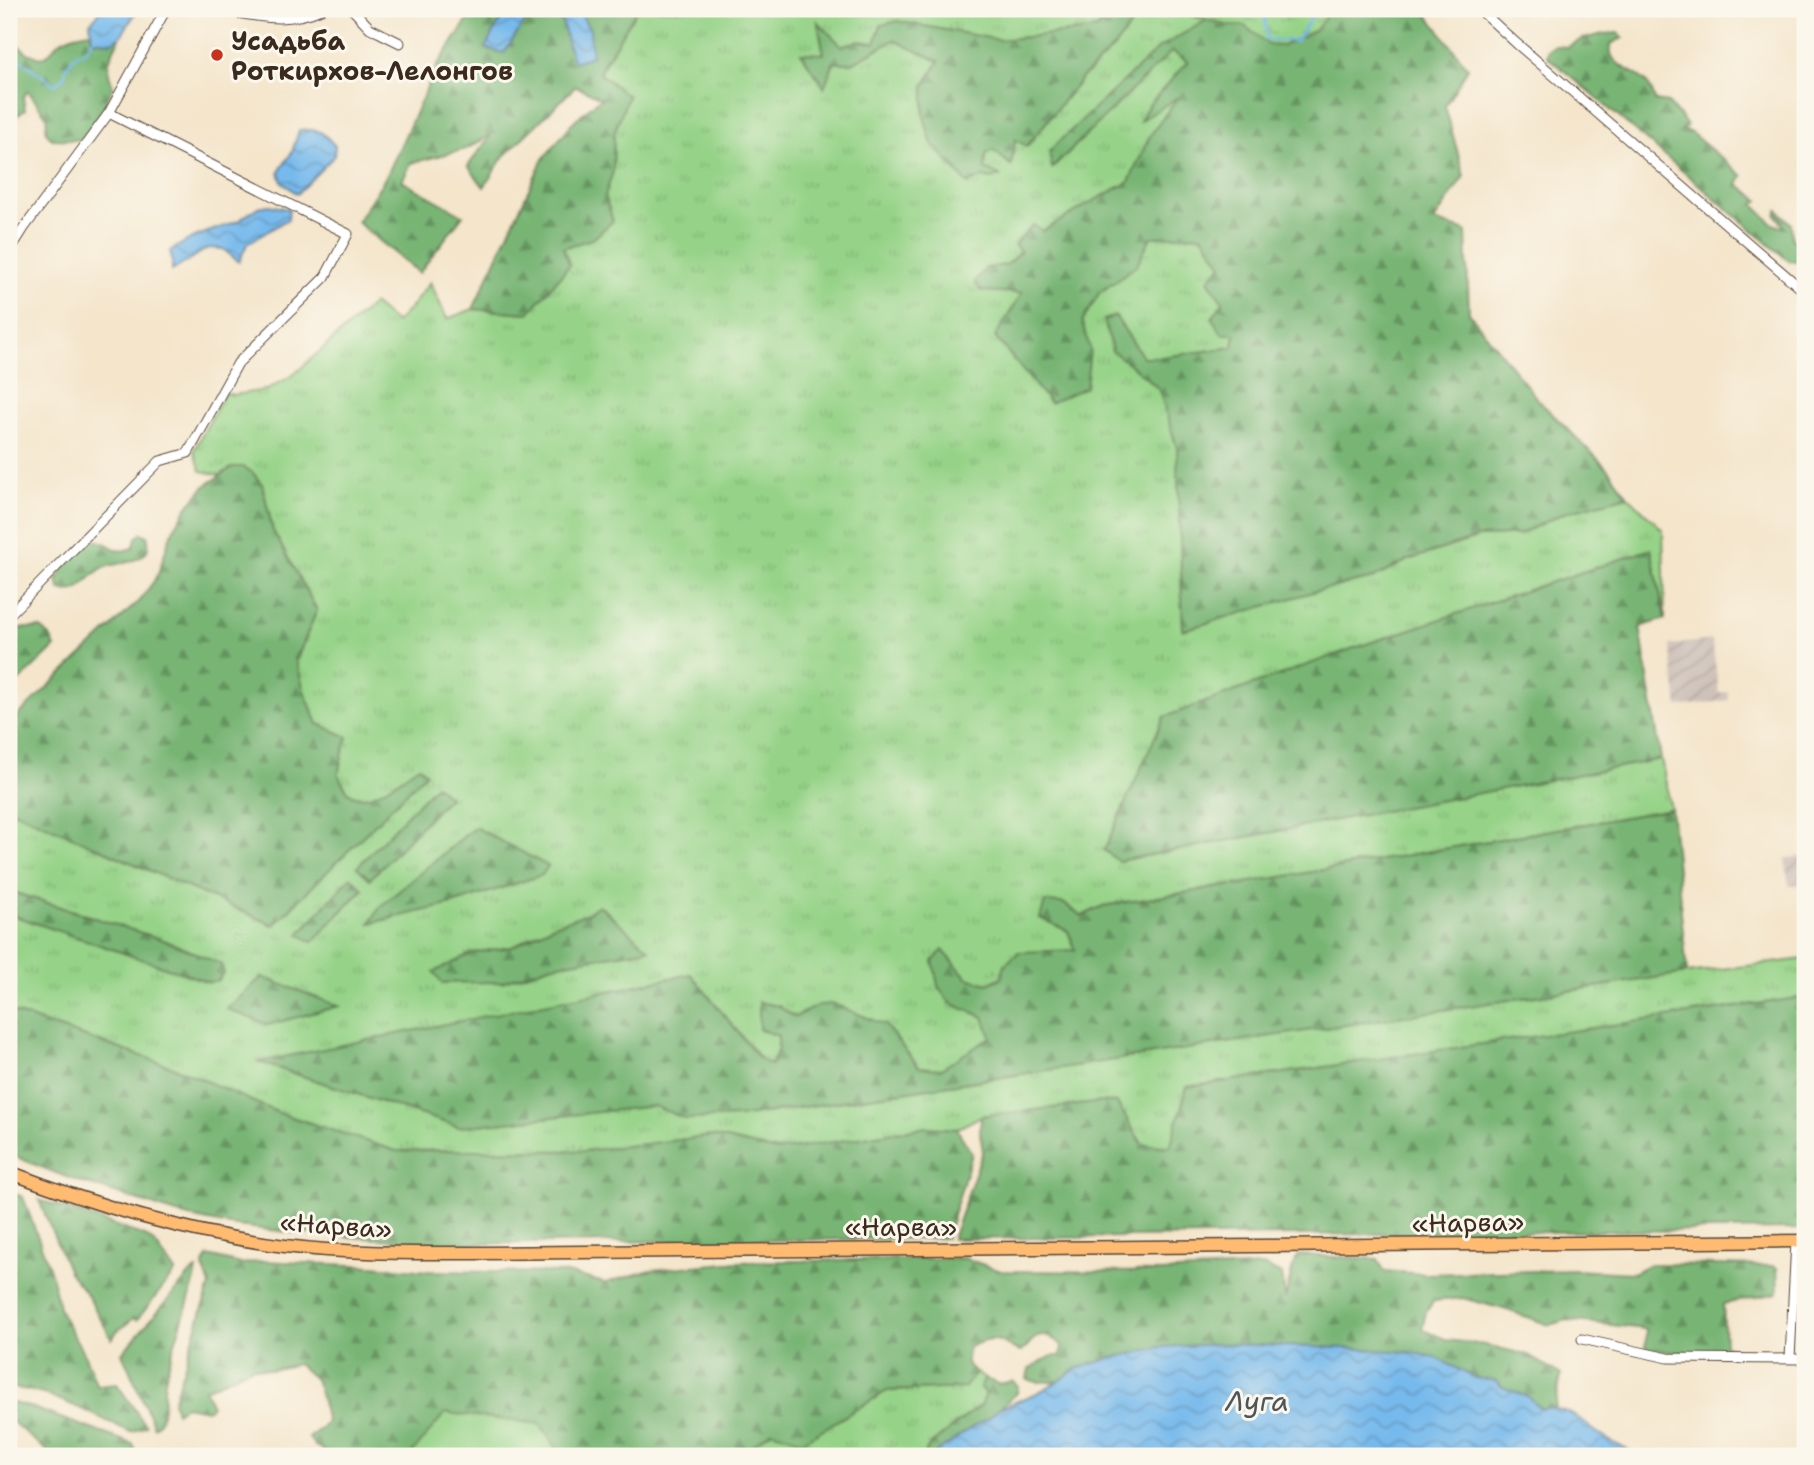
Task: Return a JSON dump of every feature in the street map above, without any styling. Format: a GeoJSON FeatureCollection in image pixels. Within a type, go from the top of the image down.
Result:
{"type":"FeatureCollection","features":[{"type":"Feature","properties":{"kind":"highway","name":"«Нарва»"},"geometry":{"type":"LineString","coordinates":[[12,1173],[88,1200],[203,1232],[287,1246],[350,1252],[1800,1242]]}},
{"type":"Feature","properties":{"kind":"street"},"geometry":{"type":"LineString","coordinates":[[9,252],[109,113],[166,9]]}},
{"type":"Feature","properties":{"kind":"street"},"geometry":{"type":"LineString","coordinates":[[217,9],[287,19],[321,9]]}},
{"type":"Feature","properties":{"kind":"street"},"geometry":{"type":"LineString","coordinates":[[352,9],[370,27],[400,43]]}},
{"type":"Feature","properties":{"kind":"street"},"geometry":{"type":"LineString","coordinates":[[1479,9],[1805,292]]}},
{"type":"Feature","properties":{"kind":"street"},"geometry":{"type":"LineString","coordinates":[[9,615],[160,461],[188,453],[238,363],[325,278],[348,234],[109,113]]}},
{"type":"Feature","properties":{"kind":"street"},"geometry":{"type":"LineString","coordinates":[[1790,1359],[1800,1242]]}},
{"type":"Feature","properties":{"kind":"street"},"geometry":{"type":"LineString","coordinates":[[1582,1339],[1668,1359],[1805,1359]]}},
{"type":"Feature","properties":{"kind":"shaded area"},"geometry":{"type":"Polygon","coordinates":[[[1712,640],[1719,693],[1728,692],[1729,700],[1678,707],[1670,645],[1712,640]]]}},
{"type":"Feature","properties":{"kind":"shaded area"},"geometry":{"type":"Polygon","coordinates":[[[1802,856],[1805,884],[1789,886],[1785,859],[1802,856]]]}},
{"type":"Feature","properties":{"kind":"green space"},"geometry":{"type":"Polygon","coordinates":[[[475,9],[507,9],[486,47],[504,52],[525,21],[546,9],[562,21],[568,46],[590,30],[578,9],[637,9],[599,73],[628,96],[614,133],[613,171],[605,196],[613,221],[594,238],[563,248],[570,265],[529,313],[473,309],[543,159],[575,120],[601,98],[576,86],[503,157],[484,187],[468,166],[491,135],[466,149],[411,163],[402,181],[463,215],[419,273],[357,222],[388,173],[437,66],[475,9]]]}},
{"type":"Feature","properties":{"kind":"green space"},"geometry":{"type":"Polygon","coordinates":[[[637,9],[1112,9],[1098,29],[1000,40],[897,21],[875,43],[858,41],[842,46],[818,23],[824,55],[803,53],[824,86],[834,63],[852,63],[894,40],[939,61],[924,86],[983,177],[991,179],[998,175],[985,169],[986,154],[993,150],[1011,165],[1015,139],[1027,146],[1081,79],[1147,9],[1171,9],[1172,15],[1187,14],[1207,20],[1159,48],[1053,168],[1171,51],[1188,61],[1148,106],[1142,120],[1179,95],[1150,136],[1129,182],[1043,231],[1006,265],[986,268],[981,291],[1023,293],[1090,349],[1082,322],[1099,293],[1137,265],[1151,236],[1202,235],[1223,265],[1223,302],[1236,334],[1233,347],[1163,357],[1143,357],[1115,316],[1137,370],[1159,389],[1177,448],[1183,630],[1316,591],[1374,578],[1408,560],[1479,537],[1520,534],[1566,512],[1628,496],[1663,530],[1665,619],[1651,549],[1104,850],[1119,861],[1661,759],[1671,809],[1103,906],[1082,916],[1063,903],[1040,918],[1068,931],[1075,950],[1051,952],[987,984],[967,978],[952,960],[950,1003],[984,1017],[991,1037],[941,1070],[919,1067],[885,1025],[819,1005],[795,1017],[778,1006],[778,1050],[771,1065],[759,1058],[690,974],[261,1063],[459,1127],[654,1106],[686,1119],[738,1117],[1687,973],[1805,959],[1805,997],[1187,1087],[1171,1147],[1142,1144],[1117,1103],[981,1116],[957,1129],[927,1127],[777,1151],[713,1136],[584,1151],[396,1151],[279,1113],[176,1068],[9,1011],[9,914],[209,982],[196,953],[9,891],[9,809],[274,925],[373,796],[361,798],[347,792],[339,772],[347,737],[318,724],[304,691],[296,661],[317,610],[273,531],[262,484],[233,467],[220,475],[201,471],[194,450],[225,393],[234,395],[266,390],[292,376],[373,304],[396,323],[430,282],[447,319],[473,309],[529,313],[562,248],[594,238],[613,171],[614,133],[628,96],[599,73],[637,9]],[[542,875],[370,923],[452,904],[542,875]],[[351,878],[312,941],[363,890],[351,878]],[[599,905],[588,913],[552,926],[512,947],[472,953],[501,982],[553,965],[647,949],[599,905]]]}},
{"type":"Feature","properties":{"kind":"green space"},"geometry":{"type":"Polygon","coordinates":[[[1112,9],[1147,9],[1081,79],[1027,146],[1015,140],[1011,165],[993,150],[986,154],[985,169],[1000,176],[991,179],[983,177],[968,184],[931,142],[924,116],[924,86],[939,61],[894,40],[852,63],[834,63],[824,87],[801,53],[824,54],[818,22],[842,46],[858,41],[875,43],[881,25],[897,21],[1000,40],[1097,29],[1112,9]]]}},
{"type":"Feature","properties":{"kind":"green space"},"geometry":{"type":"Polygon","coordinates":[[[1171,9],[1327,9],[1324,20],[1315,30],[1283,46],[1269,45],[1245,26],[1230,26],[1187,14],[1172,15],[1171,9]]]}},
{"type":"Feature","properties":{"kind":"green space"},"geometry":{"type":"Polygon","coordinates":[[[1327,9],[1423,9],[1468,68],[1445,106],[1464,176],[1434,221],[1466,231],[1469,313],[1538,400],[1606,467],[1628,496],[1566,512],[1520,534],[1479,537],[1408,560],[1374,578],[1316,591],[1183,630],[1177,448],[1159,389],[1112,351],[1104,320],[1115,316],[1143,357],[1163,357],[1233,347],[1235,334],[1222,334],[1212,318],[1223,302],[1208,280],[1222,265],[1202,235],[1151,237],[1137,265],[1099,293],[1082,322],[1090,349],[1086,387],[1050,403],[995,337],[1022,293],[981,291],[975,282],[986,268],[1006,265],[1021,252],[1014,245],[1033,225],[1043,231],[1129,182],[1150,136],[1178,97],[1140,121],[1148,106],[1188,62],[1172,51],[1052,168],[1049,151],[1159,48],[1207,20],[1230,26],[1245,26],[1269,45],[1324,20],[1327,9]]]}},
{"type":"Feature","properties":{"kind":"green space"},"geometry":{"type":"Polygon","coordinates":[[[90,32],[92,40],[111,42],[121,36],[108,66],[113,86],[99,114],[81,140],[52,139],[46,132],[47,117],[28,91],[23,97],[25,110],[9,121],[9,38],[28,53],[40,58],[49,54],[64,39],[90,32]]]}},
{"type":"Feature","properties":{"kind":"green space"},"geometry":{"type":"Polygon","coordinates":[[[1618,33],[1623,38],[1612,43],[1611,50],[1616,62],[1645,81],[1652,90],[1655,101],[1668,103],[1687,125],[1683,130],[1691,133],[1743,176],[1738,184],[1759,200],[1754,205],[1773,224],[1785,228],[1776,215],[1778,210],[1791,224],[1792,239],[1805,248],[1805,263],[1789,261],[1547,56],[1548,50],[1554,46],[1567,47],[1583,39],[1618,33]]]}},
{"type":"Feature","properties":{"kind":"green space"},"geometry":{"type":"Polygon","coordinates":[[[233,467],[244,467],[262,484],[273,531],[317,610],[296,661],[304,691],[318,724],[348,737],[339,771],[343,783],[351,794],[369,796],[380,792],[419,766],[426,773],[274,925],[9,809],[9,724],[140,600],[157,577],[171,534],[188,506],[205,486],[233,467]]]}},
{"type":"Feature","properties":{"kind":"green space"},"geometry":{"type":"Polygon","coordinates":[[[142,533],[147,536],[148,545],[141,557],[97,571],[79,588],[60,590],[57,580],[81,547],[95,541],[119,550],[127,550],[133,548],[137,537],[142,533]]]}},
{"type":"Feature","properties":{"kind":"green space"},"geometry":{"type":"Polygon","coordinates":[[[1651,549],[1665,619],[1640,627],[1661,759],[1118,861],[1104,850],[1164,717],[1351,649],[1651,549]]]}},
{"type":"Feature","properties":{"kind":"green space"},"geometry":{"type":"Polygon","coordinates":[[[21,628],[41,628],[50,636],[55,647],[9,691],[9,632],[21,628]]]}},
{"type":"Feature","properties":{"kind":"green space"},"geometry":{"type":"Polygon","coordinates":[[[436,785],[449,797],[370,879],[357,867],[436,785]]]}},
{"type":"Feature","properties":{"kind":"green space"},"geometry":{"type":"Polygon","coordinates":[[[1671,809],[1687,973],[738,1117],[686,1119],[654,1106],[459,1127],[259,1062],[691,974],[759,1058],[771,1065],[778,1050],[778,1036],[759,1029],[759,1002],[778,1006],[795,1017],[819,1005],[834,1004],[885,1025],[919,1067],[941,1069],[991,1037],[984,1017],[950,1003],[938,986],[933,961],[943,950],[967,978],[987,984],[1002,978],[1004,965],[1019,952],[1075,950],[1068,931],[1040,918],[1045,902],[1063,903],[1082,916],[1103,906],[1671,809]]]}},
{"type":"Feature","properties":{"kind":"green space"},"geometry":{"type":"Polygon","coordinates":[[[475,827],[548,866],[542,875],[452,904],[370,923],[380,907],[475,827]]]}},
{"type":"Feature","properties":{"kind":"green space"},"geometry":{"type":"Polygon","coordinates":[[[351,877],[363,889],[312,942],[299,934],[351,877]]]}},
{"type":"Feature","properties":{"kind":"green space"},"geometry":{"type":"Polygon","coordinates":[[[9,891],[164,940],[221,964],[224,973],[217,981],[209,982],[9,914],[9,891]]]}},
{"type":"Feature","properties":{"kind":"green space"},"geometry":{"type":"Polygon","coordinates":[[[599,905],[649,949],[553,965],[501,982],[442,983],[434,972],[472,953],[512,947],[552,926],[588,913],[599,905]]]}},
{"type":"Feature","properties":{"kind":"green space"},"geometry":{"type":"Polygon","coordinates":[[[262,977],[339,1006],[268,1025],[227,1009],[262,977]]]}},
{"type":"Feature","properties":{"kind":"green space"},"geometry":{"type":"Polygon","coordinates":[[[1805,997],[1805,1229],[952,1239],[983,1151],[981,1116],[1103,1102],[1117,1103],[1142,1144],[1170,1147],[1187,1087],[1805,997]]]}},
{"type":"Feature","properties":{"kind":"green space"},"geometry":{"type":"Polygon","coordinates":[[[9,1011],[176,1068],[279,1113],[396,1151],[584,1151],[713,1136],[777,1151],[927,1127],[957,1129],[972,1154],[946,1238],[448,1244],[229,1225],[189,1217],[66,1177],[9,1154],[9,1011]]]}},
{"type":"Feature","properties":{"kind":"green space"},"geometry":{"type":"Polygon","coordinates":[[[9,1192],[23,1197],[50,1270],[60,1311],[85,1356],[97,1386],[117,1384],[146,1426],[131,1432],[38,1392],[9,1388],[9,1192]]]}},
{"type":"Feature","properties":{"kind":"green space"},"geometry":{"type":"Polygon","coordinates":[[[39,1200],[147,1237],[157,1246],[175,1272],[137,1320],[134,1318],[117,1331],[112,1339],[86,1293],[69,1272],[39,1200]]]}},
{"type":"Feature","properties":{"kind":"green space"},"geometry":{"type":"Polygon","coordinates":[[[1299,1255],[1378,1259],[1384,1271],[1426,1274],[1574,1270],[1633,1273],[1650,1264],[1773,1266],[1777,1268],[1778,1293],[1723,1304],[1725,1345],[1737,1350],[1736,1355],[1646,1348],[1646,1329],[1567,1320],[1549,1325],[1463,1298],[1434,1301],[1426,1312],[1422,1329],[1447,1340],[1528,1355],[1561,1375],[1555,1408],[1541,1409],[1529,1397],[1502,1387],[1497,1381],[1475,1378],[1434,1357],[1408,1352],[1345,1348],[1221,1344],[1162,1347],[1076,1369],[1059,1381],[1037,1382],[1027,1379],[1029,1369],[1052,1356],[1061,1356],[1062,1345],[1045,1336],[1037,1337],[1020,1352],[996,1340],[969,1347],[967,1362],[976,1373],[964,1388],[887,1391],[803,1441],[772,1431],[738,1456],[562,1456],[540,1424],[445,1413],[410,1456],[323,1456],[324,1450],[315,1446],[309,1438],[327,1423],[321,1397],[315,1379],[298,1364],[272,1370],[253,1367],[205,1389],[212,1406],[207,1410],[185,1406],[176,1412],[173,1402],[210,1285],[203,1267],[208,1256],[241,1264],[261,1261],[428,1271],[567,1273],[605,1283],[651,1270],[738,1262],[964,1258],[1001,1271],[1162,1272],[1263,1266],[1282,1274],[1285,1299],[1294,1263],[1299,1255]]]}},
{"type":"Feature","properties":{"kind":"green space"},"geometry":{"type":"Polygon","coordinates":[[[197,1270],[168,1367],[161,1418],[154,1427],[122,1353],[191,1273],[197,1270]]]}},
{"type":"Feature","properties":{"kind":"green space"},"geometry":{"type":"Polygon","coordinates":[[[976,1373],[985,1379],[980,1387],[986,1393],[982,1404],[930,1445],[923,1456],[738,1456],[772,1431],[803,1441],[887,1391],[964,1388],[976,1373]]]}},
{"type":"Feature","properties":{"kind":"green space"},"geometry":{"type":"Polygon","coordinates":[[[985,1379],[999,1384],[1013,1381],[1018,1387],[1017,1393],[988,1419],[972,1427],[932,1456],[923,1456],[930,1445],[982,1404],[986,1393],[980,1387],[985,1379]]]}},
{"type":"Feature","properties":{"kind":"green space"},"geometry":{"type":"Polygon","coordinates":[[[9,1402],[133,1444],[137,1456],[131,1452],[128,1456],[53,1456],[9,1419],[9,1402]]]}},
{"type":"Feature","properties":{"kind":"green space"},"geometry":{"type":"Polygon","coordinates":[[[445,1413],[540,1424],[562,1456],[410,1456],[445,1413]]]}},
{"type":"Feature","properties":{"kind":"water"},"geometry":{"type":"Polygon","coordinates":[[[99,9],[138,9],[121,36],[112,42],[92,40],[90,22],[98,15],[99,9]]]}},
{"type":"Feature","properties":{"kind":"water"},"geometry":{"type":"Polygon","coordinates":[[[507,9],[545,9],[525,21],[504,53],[485,48],[507,9]]]}},
{"type":"Feature","properties":{"kind":"water"},"geometry":{"type":"Polygon","coordinates":[[[546,9],[578,9],[590,30],[592,56],[574,62],[562,21],[546,9]]]}},
{"type":"Feature","properties":{"kind":"water"},"geometry":{"type":"Polygon","coordinates":[[[299,130],[320,132],[335,146],[334,156],[297,194],[282,182],[279,172],[292,152],[299,130]]]}},
{"type":"Feature","properties":{"kind":"water"},"geometry":{"type":"Polygon","coordinates":[[[269,205],[289,209],[288,219],[247,244],[239,262],[223,249],[208,248],[172,271],[170,251],[192,238],[238,221],[258,207],[269,205]]]}},
{"type":"Feature","properties":{"kind":"water","name":"Луга"},"geometry":{"type":"Polygon","coordinates":[[[1221,1344],[1345,1348],[1408,1352],[1435,1357],[1475,1378],[1497,1381],[1502,1387],[1529,1397],[1541,1409],[1567,1412],[1605,1438],[1640,1456],[932,1456],[972,1427],[988,1419],[998,1409],[1037,1393],[1076,1369],[1162,1347],[1221,1344]]]}},
{"type":"Feature","properties":{"kind":"waterway"},"geometry":{"type":"LineString","coordinates":[[1264,9],[1267,40],[1296,41],[1317,9]]}},
{"type":"Feature","properties":{"kind":"waterway"},"geometry":{"type":"LineString","coordinates":[[9,52],[55,85],[64,77],[66,68],[77,53],[85,52],[92,40]]}},
{"type":"Feature","properties":{"kind":"place","name":"Усадьба Роткирхов-Лелонгов"},"geometry":{"type":"Point","coordinates":[217,55]}}]}
